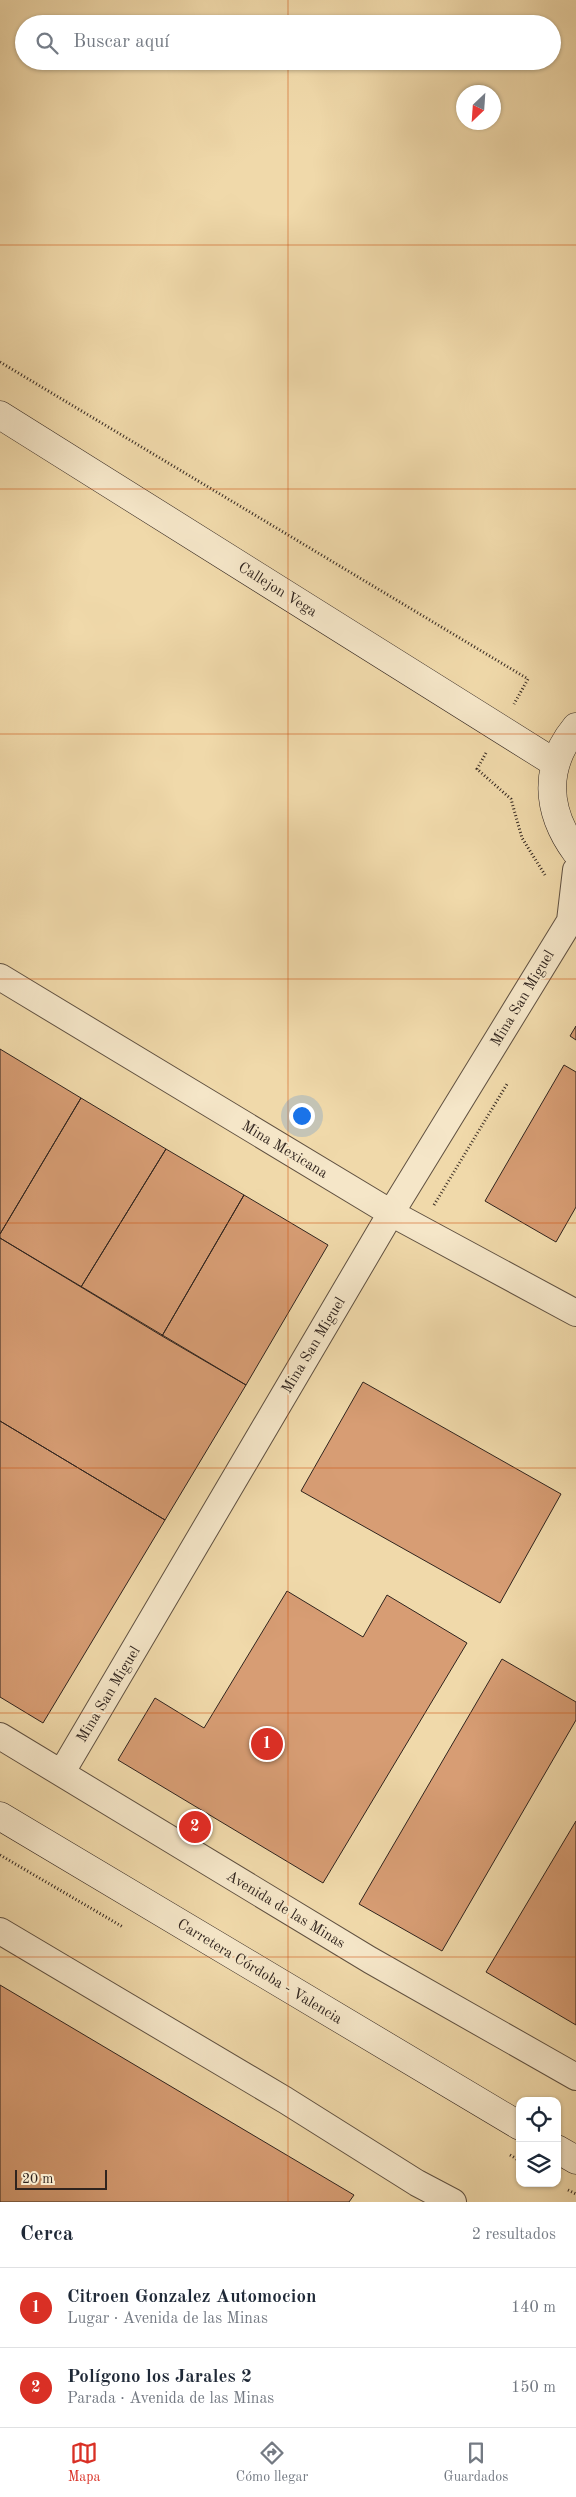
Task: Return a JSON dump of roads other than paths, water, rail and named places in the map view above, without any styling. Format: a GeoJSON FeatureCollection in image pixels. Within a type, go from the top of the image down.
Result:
{"type":"FeatureCollection","features":[{"type":"Feature","properties":{"kind":"street","name":"Callejon Vega"},"geometry":{"type":"LineString","coordinates":[[0,415],[555,763]]}},
{"type":"Feature","properties":{"kind":"street"},"geometry":{"type":"LineString","coordinates":[[576,727],[566,740],[555,763],[551,787],[554,812],[563,835],[576,852]]}},
{"type":"Feature","properties":{"kind":"street"},"geometry":{"type":"LineString","coordinates":[[573,919],[576,870]]}},
{"type":"Feature","properties":{"kind":"street","name":"Mina San Miguel"},"geometry":{"type":"LineString","coordinates":[[62,1772],[391,1213],[573,919]]}},
{"type":"Feature","properties":{"kind":"street","name":"Mina Mexicana"},"geometry":{"type":"LineString","coordinates":[[0,976],[391,1213],[576,1313]]}},
{"type":"Feature","properties":{"kind":"street","name":"Avenida de las Minas"},"geometry":{"type":"LineString","coordinates":[[0,1736],[370,1960],[576,2077]]}},
{"type":"Feature","properties":{"kind":"street","name":"Carretera Córdoba - Valencia"},"geometry":{"type":"LineString","coordinates":[[0,1816],[516,2124]]}},
{"type":"Feature","properties":{"kind":"street"},"geometry":{"type":"LineString","coordinates":[[0,1931],[285,2100],[411,2192],[453,2202]]}},
{"type":"Feature","properties":{"kind":"street"},"geometry":{"type":"LineString","coordinates":[[561,2151],[576,2160]]}},
{"type":"Feature","properties":{"kind":"place","name":"Citroen Gonzalez Automocion"},"geometry":{"type":"Point","coordinates":[267,1744]}},
{"type":"Feature","properties":{"kind":"place","name":"Polígono los Jarales 2"},"geometry":{"type":"Point","coordinates":[195,1827]}}]}
